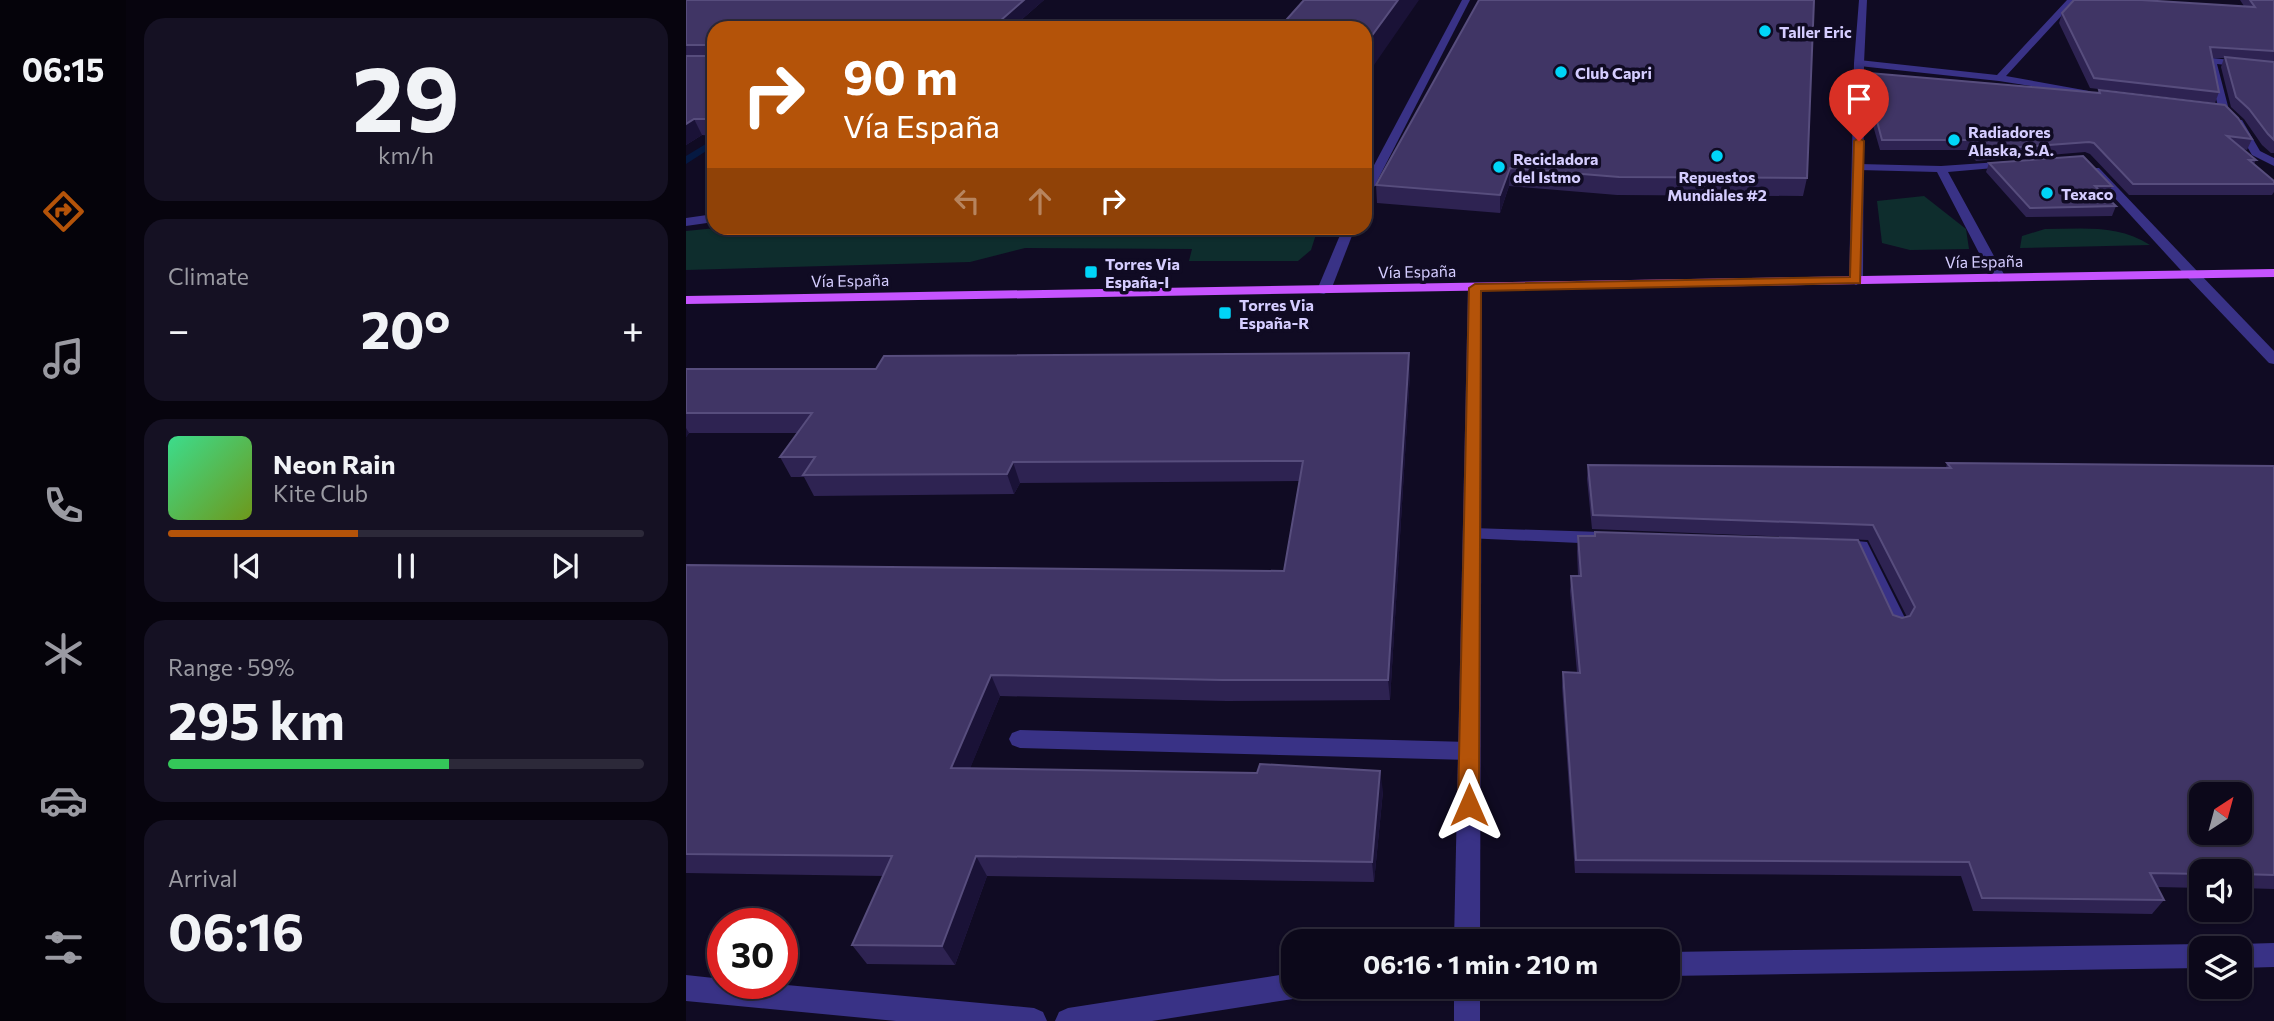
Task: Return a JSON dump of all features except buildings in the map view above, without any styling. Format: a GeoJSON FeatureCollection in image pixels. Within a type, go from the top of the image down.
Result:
{"type":"FeatureCollection","features":[{"type":"Feature","properties":{"kind":"main road","name":"Vía España"},"geometry":{"type":"LineString","coordinates":[[686,300],[2274,273]]}},
{"type":"Feature","properties":{"kind":"street"},"geometry":{"type":"LineString","coordinates":[[1372,180],[1466,0]]}},
{"type":"Feature","properties":{"kind":"street"},"geometry":{"type":"LineString","coordinates":[[1856,281],[1859,63],[1863,0]]}},
{"type":"Feature","properties":{"kind":"street"},"geometry":{"type":"LineString","coordinates":[[1999,78],[2072,0]]}},
{"type":"Feature","properties":{"kind":"street"},"geometry":{"type":"LineString","coordinates":[[2224,110],[2211,61],[2274,67]]}},
{"type":"Feature","properties":{"kind":"street"},"geometry":{"type":"LineString","coordinates":[[1859,63],[1999,78],[2103,96]]}},
{"type":"Feature","properties":{"kind":"street"},"geometry":{"type":"LineString","coordinates":[[2197,106],[2224,110],[2235,118],[2256,153],[2274,163]]}},
{"type":"Feature","properties":{"kind":"street"},"geometry":{"type":"LineString","coordinates":[[2084,159],[2274,360]]}},
{"type":"Feature","properties":{"kind":"street"},"geometry":{"type":"LineString","coordinates":[[1859,167],[1941,169],[2032,162]]}},
{"type":"Feature","properties":{"kind":"street"},"geometry":{"type":"LineString","coordinates":[[1941,169],[1999,278]]}},
{"type":"Feature","properties":{"kind":"street"},"geometry":{"type":"LineString","coordinates":[[686,222],[707,219]]}},
{"type":"Feature","properties":{"kind":"street"},"geometry":{"type":"LineString","coordinates":[[1324,290],[1346,235]]}},
{"type":"Feature","properties":{"kind":"street"},"geometry":{"type":"LineString","coordinates":[[1467,929],[1475,288]]}},
{"type":"Feature","properties":{"kind":"street"},"geometry":{"type":"LineString","coordinates":[[1472,534],[1625,538]]}},
{"type":"Feature","properties":{"kind":"street"},"geometry":{"type":"LineString","coordinates":[[1819,544],[1861,545],[1897,623]]}},
{"type":"Feature","properties":{"kind":"street"},"geometry":{"type":"LineString","coordinates":[[1020,740],[1469,751]]}},
{"type":"Feature","properties":{"kind":"street"},"geometry":{"type":"LineString","coordinates":[[2252,956],[2274,955]]}},
{"type":"Feature","properties":{"kind":"street"},"geometry":{"type":"LineString","coordinates":[[1680,964],[2189,956]]}},
{"type":"Feature","properties":{"kind":"street"},"geometry":{"type":"LineString","coordinates":[[686,988],[1034,1021]]}},
{"type":"Feature","properties":{"kind":"street"},"geometry":{"type":"LineString","coordinates":[[1068,1021],[1281,988]]}},
{"type":"Feature","properties":{"kind":"street"},"geometry":{"type":"LineString","coordinates":[[1466,1021],[1467,999]]}},
{"type":"Feature","properties":{"kind":"green space"},"geometry":{"type":"Polygon","coordinates":[[[1924,196],[1966,229],[1969,249],[1910,250],[1882,243],[1877,201],[1924,196]]]}},
{"type":"Feature","properties":{"kind":"green space"},"geometry":{"type":"Polygon","coordinates":[[[707,229],[707,235],[1316,235],[1311,250],[1298,261],[1189,261],[1192,249],[1025,248],[970,262],[686,270],[686,231],[707,229]]]}},
{"type":"Feature","properties":{"kind":"green space"},"geometry":{"type":"Polygon","coordinates":[[[2045,229],[2112,231],[2138,238],[2150,245],[2020,248],[2022,236],[2045,229]]]}},
{"type":"Feature","properties":{"kind":"waterway"},"geometry":{"type":"LineString","coordinates":[[686,161],[707,147]]}},
{"type":"Feature","properties":{"kind":"place","name":"Taller Eric"},"geometry":{"type":"Point","coordinates":[1765,31]}},
{"type":"Feature","properties":{"kind":"place","name":"Club Capri"},"geometry":{"type":"Point","coordinates":[1561,72]}},
{"type":"Feature","properties":{"kind":"place","name":"Radiadores Alaska, S.A."},"geometry":{"type":"Point","coordinates":[1954,140]}},
{"type":"Feature","properties":{"kind":"place","name":"Repuestos Mundiales #2"},"geometry":{"type":"Point","coordinates":[1717,156]}},
{"type":"Feature","properties":{"kind":"place","name":"Recicladora del Istmo"},"geometry":{"type":"Point","coordinates":[1499,167]}},
{"type":"Feature","properties":{"kind":"place","name":"Texaco"},"geometry":{"type":"Point","coordinates":[2047,193]}},
{"type":"Feature","properties":{"kind":"place","name":"Torres Via España-I"},"geometry":{"type":"Point","coordinates":[1091,272]}},
{"type":"Feature","properties":{"kind":"place","name":"Torres Via España-R"},"geometry":{"type":"Point","coordinates":[1225,313]}},
{"type":"Feature","properties":{"kind":"route"},"geometry":{"type":"LineString","coordinates":[[1469,805],[1475,288],[1856,281],[1859,141]]}}]}
